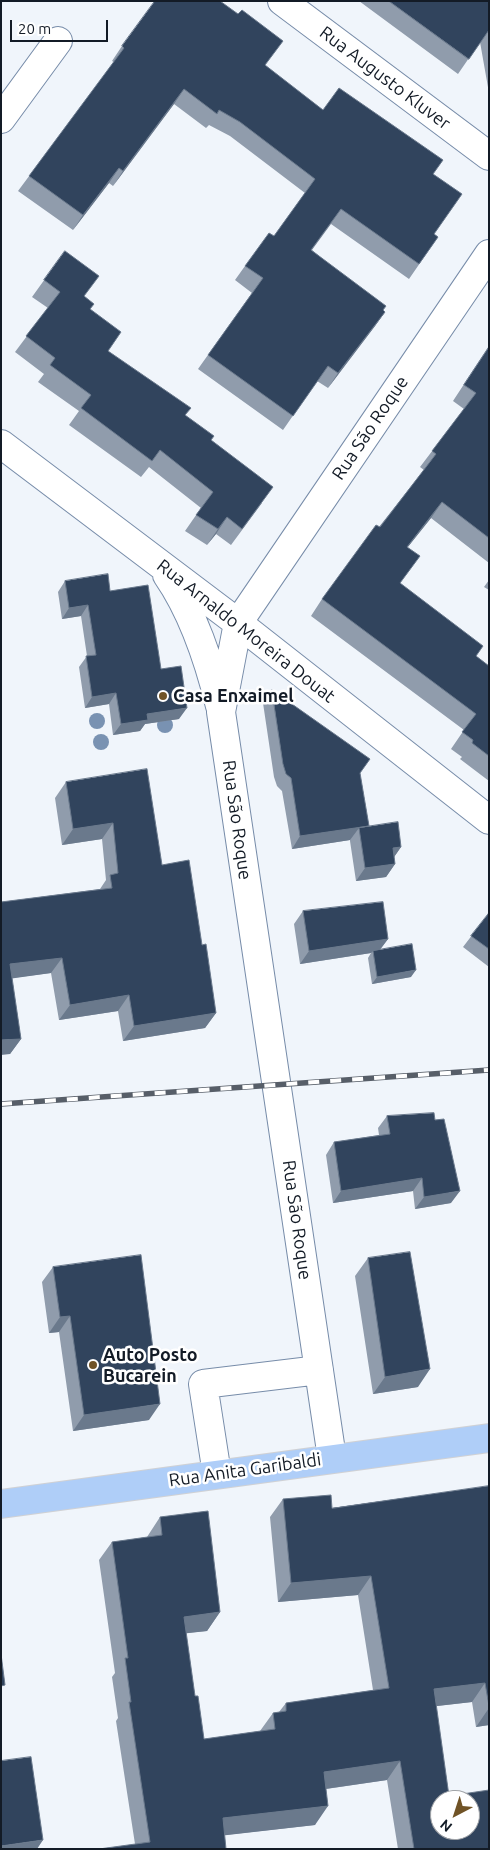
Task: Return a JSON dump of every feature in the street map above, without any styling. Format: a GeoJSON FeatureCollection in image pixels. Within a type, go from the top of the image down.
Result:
{"type":"FeatureCollection","features":[{"type":"Feature","properties":{"kind":"main road","name":"Rua Anita Garibaldi"},"geometry":{"type":"LineString","coordinates":[[1,1504],[489,1438]]}},
{"type":"Feature","properties":{"kind":"street","name":"Rua Augusto Kluver"},"geometry":{"type":"LineString","coordinates":[[282,1],[489,156]]}},
{"type":"Feature","properties":{"kind":"street"},"geometry":{"type":"LineString","coordinates":[[1,119],[58,41]]}},
{"type":"Feature","properties":{"kind":"street","name":"Rua São Roque"},"geometry":{"type":"LineString","coordinates":[[332,1458],[221,712],[238,623],[489,254]]}},
{"type":"Feature","properties":{"kind":"street","name":"Rua Arnaldo Moreira Douat"},"geometry":{"type":"LineString","coordinates":[[1,444],[238,623],[489,820]]}},
{"type":"Feature","properties":{"kind":"street"},"geometry":{"type":"LineString","coordinates":[[156,561],[175,587],[188,611],[210,669],[221,712]]}},
{"type":"Feature","properties":{"kind":"street"},"geometry":{"type":"LineString","coordinates":[[217,1474],[203,1384],[319,1370]]}},
{"type":"Feature","properties":{"kind":"building"},"geometry":{"type":"Polygon","coordinates":[[[155,1],[220,1],[238,14],[242,10],[283,41],[265,65],[323,110],[339,88],[443,160],[433,174],[462,194],[434,234],[438,237],[419,264],[341,209],[311,250],[386,306],[383,310],[385,312],[338,373],[328,366],[293,416],[208,355],[263,278],[245,266],[269,233],[274,236],[315,179],[240,122],[219,110],[217,114],[184,89],[123,171],[119,168],[83,215],[29,176],[124,48],[122,46],[155,1]]]}},
{"type":"Feature","properties":{"kind":"building"},"geometry":{"type":"Polygon","coordinates":[[[389,1],[489,1],[489,30],[469,59],[389,1]]]}},
{"type":"Feature","properties":{"kind":"building"},"geometry":{"type":"Polygon","coordinates":[[[65,251],[99,276],[84,296],[94,304],[90,309],[121,332],[108,351],[191,408],[185,415],[214,436],[211,440],[273,487],[242,529],[227,517],[218,529],[196,515],[213,492],[160,450],[152,461],[81,408],[91,395],[50,365],[55,358],[26,336],[60,292],[44,280],[65,251]]]}},
{"type":"Feature","properties":{"kind":"building"},"geometry":{"type":"Polygon","coordinates":[[[489,347],[489,538],[442,502],[407,547],[420,556],[400,583],[483,646],[476,656],[489,666],[489,756],[472,743],[473,740],[462,732],[476,714],[322,599],[376,525],[380,527],[436,454],[432,451],[476,393],[464,385],[489,347]]]}},
{"type":"Feature","properties":{"kind":"building"},"geometry":{"type":"Polygon","coordinates":[[[108,574],[110,591],[148,585],[161,669],[181,666],[187,708],[147,714],[148,720],[121,724],[116,693],[92,697],[86,656],[96,655],[88,605],[69,608],[65,581],[108,574]]]}},
{"type":"Feature","properties":{"kind":"building"},"geometry":{"type":"Polygon","coordinates":[[[272,690],[370,759],[360,773],[369,826],[300,836],[291,778],[286,774],[283,764],[272,690]]]}},
{"type":"Feature","properties":{"kind":"building"},"geometry":{"type":"Polygon","coordinates":[[[147,769],[162,865],[189,860],[202,945],[206,944],[216,1013],[134,1026],[129,995],[70,1005],[62,958],[10,964],[21,1039],[1,1040],[1,902],[112,888],[110,875],[118,873],[113,823],[73,829],[66,782],[147,769]]]}},
{"type":"Feature","properties":{"kind":"building"},"geometry":{"type":"Polygon","coordinates":[[[398,822],[401,847],[393,848],[395,864],[365,868],[359,828],[398,822]]]}},
{"type":"Feature","properties":{"kind":"building"},"geometry":{"type":"Polygon","coordinates":[[[383,902],[388,939],[309,951],[303,911],[383,902]]]}},
{"type":"Feature","properties":{"kind":"building"},"geometry":{"type":"Polygon","coordinates":[[[489,913],[489,949],[471,936],[489,913]]]}},
{"type":"Feature","properties":{"kind":"building"},"geometry":{"type":"Polygon","coordinates":[[[412,944],[416,970],[377,977],[373,951],[412,944]]]}},
{"type":"Feature","properties":{"kind":"building"},"geometry":{"type":"Polygon","coordinates":[[[434,1113],[435,1120],[444,1119],[460,1191],[424,1197],[422,1178],[341,1191],[334,1142],[390,1134],[387,1116],[434,1113]]]}},
{"type":"Feature","properties":{"kind":"building"},"geometry":{"type":"Polygon","coordinates":[[[410,1252],[430,1369],[385,1377],[368,1258],[410,1252]]]}},
{"type":"Feature","properties":{"kind":"building"},"geometry":{"type":"Polygon","coordinates":[[[141,1255],[160,1404],[84,1415],[70,1316],[60,1317],[53,1267],[141,1255]]]}},
{"type":"Feature","properties":{"kind":"building"},"geometry":{"type":"Polygon","coordinates":[[[489,1486],[489,1706],[485,1683],[434,1689],[448,1790],[430,1790],[430,1840],[480,1840],[480,1791],[489,1790],[489,1849],[414,1849],[400,1761],[324,1772],[328,1806],[223,1818],[226,1849],[99,1849],[150,1842],[129,1702],[131,1702],[125,1658],[128,1658],[112,1542],[162,1535],[160,1517],[208,1511],[220,1612],[184,1617],[195,1696],[198,1696],[204,1739],[275,1729],[273,1713],[286,1711],[286,1703],[389,1688],[371,1576],[291,1583],[283,1499],[331,1495],[332,1508],[489,1486]]]}},
{"type":"Feature","properties":{"kind":"building"},"geometry":{"type":"Polygon","coordinates":[[[1,1654],[5,1685],[1,1686],[1,1654]]]}},
{"type":"Feature","properties":{"kind":"building"},"geometry":{"type":"Polygon","coordinates":[[[31,1757],[43,1840],[1,1846],[1,1761],[31,1757]]]}},
{"type":"Feature","properties":{"kind":"railway"},"geometry":{"type":"LineString","coordinates":[[1,1104],[489,1070]]}},
{"type":"Feature","properties":{"kind":"place","name":"Casa Enxaimel"},"geometry":{"type":"Point","coordinates":[163,696]}},
{"type":"Feature","properties":{"kind":"place","name":"Auto Posto Bucarein"},"geometry":{"type":"Point","coordinates":[93,1365]}}]}
